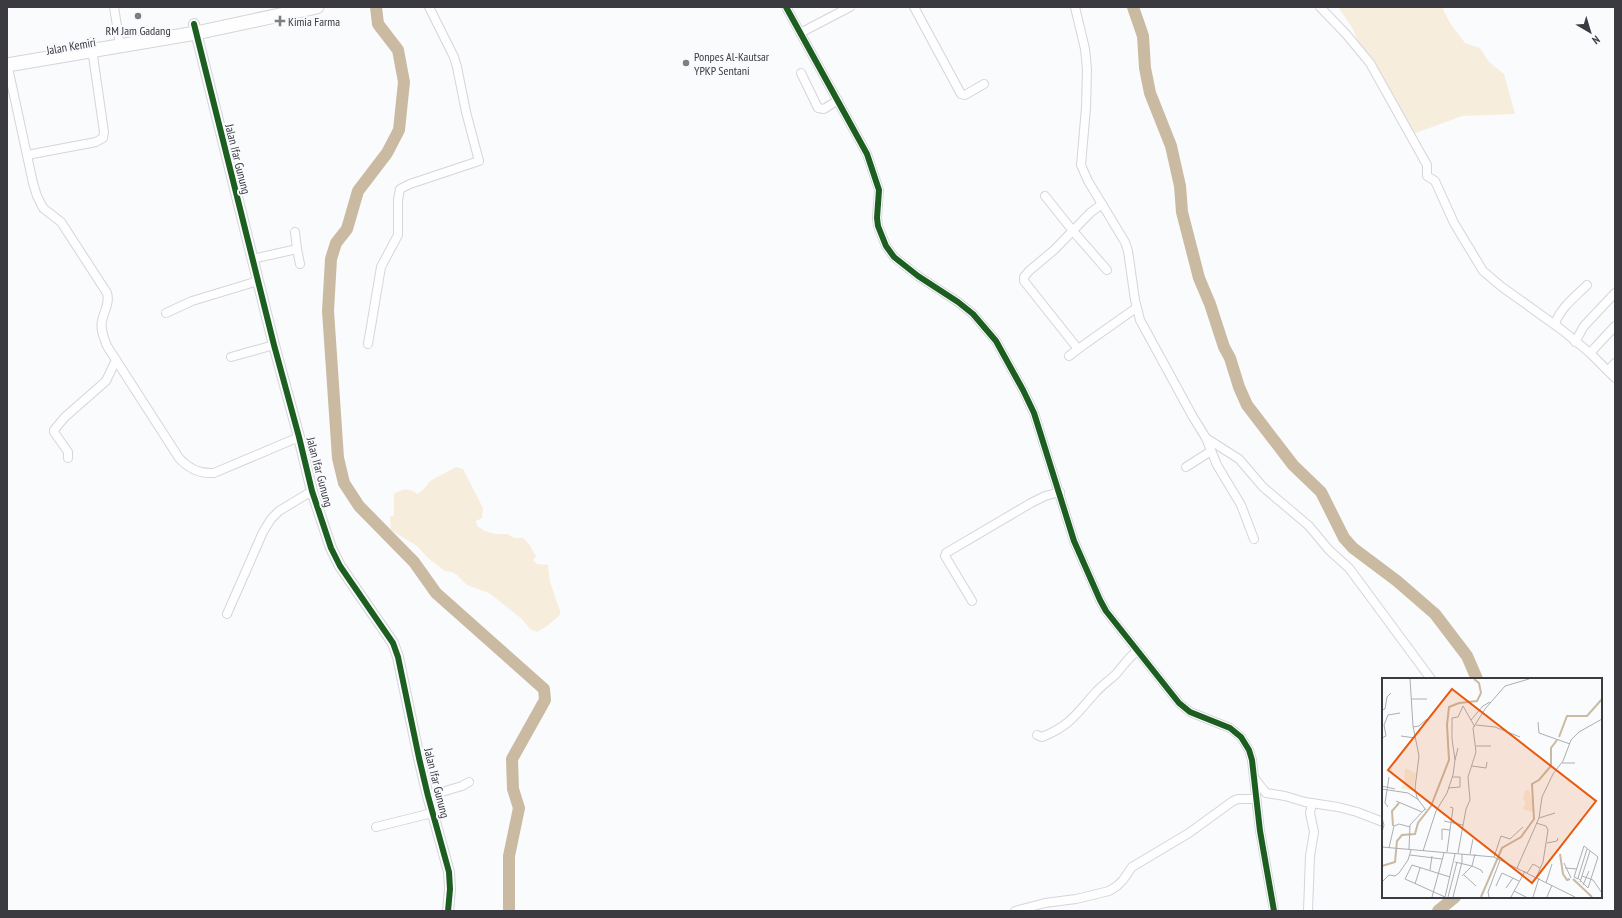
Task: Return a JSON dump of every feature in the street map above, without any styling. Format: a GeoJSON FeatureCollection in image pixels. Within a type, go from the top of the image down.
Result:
{"type":"FeatureCollection","features":[{"type":"Feature","properties":{"kind":"highway","name":"Jalan Kemiri"},"geometry":{"type":"LineString","coordinates":[[195,29],[277,7]]}},
{"type":"Feature","properties":{"kind":"highway","name":"Jalan Kemiri"},"geometry":{"type":"LineString","coordinates":[[7,65],[92,46],[266,18],[317,7]]}},
{"type":"Feature","properties":{"kind":"highway","name":"Jalan Kemiri"},"geometry":{"type":"LineString","coordinates":[[7,57],[92,46]]}},
{"type":"Feature","properties":{"kind":"street"},"geometry":{"type":"LineString","coordinates":[[114,7],[119,41]]}},
{"type":"Feature","properties":{"kind":"street"},"geometry":{"type":"LineString","coordinates":[[368,344],[382,267],[398,235],[398,200],[400,189],[410,184],[479,161],[454,57],[429,7]]}},
{"type":"Feature","properties":{"kind":"street"},"geometry":{"type":"LineString","coordinates":[[786,7],[859,138],[877,180],[879,194],[877,218],[883,241],[900,262],[973,314],[996,341],[1034,413],[1060,492],[1074,541],[1100,600],[1114,622],[1179,703],[1190,712],[1230,728],[1245,742],[1252,760],[1260,831],[1274,911]]}},
{"type":"Feature","properties":{"kind":"street"},"geometry":{"type":"LineString","coordinates":[[800,33],[850,7]]}},
{"type":"Feature","properties":{"kind":"street"},"geometry":{"type":"LineString","coordinates":[[914,7],[961,94],[965,95],[984,84]]}},
{"type":"Feature","properties":{"kind":"street"},"geometry":{"type":"LineString","coordinates":[[1074,7],[1085,49],[1087,68],[1086,108],[1081,164],[1088,181],[1125,242],[1128,251],[1136,308],[1146,331],[1206,438],[1217,465],[1241,505],[1254,539]]}},
{"type":"Feature","properties":{"kind":"street"},"geometry":{"type":"LineString","coordinates":[[1320,7],[1355,44],[1377,74],[1427,165],[1427,176],[1435,181],[1454,223],[1483,271],[1502,287],[1555,324],[1615,378]]}},
{"type":"Feature","properties":{"kind":"street","name":"Jalan Ifar Gunung"},"geometry":{"type":"LineString","coordinates":[[195,29],[252,259],[312,491],[331,548],[340,566],[396,648],[432,813],[449,872],[450,890],[448,911]]}},
{"type":"Feature","properties":{"kind":"street"},"geometry":{"type":"LineString","coordinates":[[27,155],[96,142],[103,138],[104,132],[92,46]]}},
{"type":"Feature","properties":{"kind":"street"},"geometry":{"type":"LineString","coordinates":[[7,65],[33,183],[39,202],[44,208],[62,222],[107,293],[109,301],[102,321],[107,346],[178,458],[197,471],[208,474],[214,473],[299,438]]}},
{"type":"Feature","properties":{"kind":"street"},"geometry":{"type":"LineString","coordinates":[[801,73],[818,108],[824,109],[838,100]]}},
{"type":"Feature","properties":{"kind":"street"},"geometry":{"type":"LineString","coordinates":[[1045,196],[1107,270]]}},
{"type":"Feature","properties":{"kind":"street"},"geometry":{"type":"LineString","coordinates":[[1078,349],[1024,281],[1024,277],[1028,271],[1054,250],[1102,204]]}},
{"type":"Feature","properties":{"kind":"street"},"geometry":{"type":"LineString","coordinates":[[295,232],[300,264]]}},
{"type":"Feature","properties":{"kind":"street"},"geometry":{"type":"LineString","coordinates":[[252,259],[297,248]]}},
{"type":"Feature","properties":{"kind":"street"},"geometry":{"type":"LineString","coordinates":[[166,313],[192,301],[258,281]]}},
{"type":"Feature","properties":{"kind":"street"},"geometry":{"type":"LineString","coordinates":[[1555,324],[1557,317],[1564,308],[1587,285]]}},
{"type":"Feature","properties":{"kind":"street"},"geometry":{"type":"LineString","coordinates":[[1575,342],[1584,326],[1615,293]]}},
{"type":"Feature","properties":{"kind":"street"},"geometry":{"type":"LineString","coordinates":[[1069,356],[1136,308]]}},
{"type":"Feature","properties":{"kind":"street"},"geometry":{"type":"LineString","coordinates":[[1590,354],[1615,326]]}},
{"type":"Feature","properties":{"kind":"street"},"geometry":{"type":"LineString","coordinates":[[231,357],[274,345]]}},
{"type":"Feature","properties":{"kind":"street"},"geometry":{"type":"LineString","coordinates":[[68,458],[68,452],[54,430],[64,417],[106,381],[116,360]]}},
{"type":"Feature","properties":{"kind":"street"},"geometry":{"type":"LineString","coordinates":[[1608,371],[1615,363]]}},
{"type":"Feature","properties":{"kind":"street"},"geometry":{"type":"LineString","coordinates":[[1206,438],[1239,459],[1263,487],[1310,526],[1329,550],[1349,568],[1430,678]]}},
{"type":"Feature","properties":{"kind":"street"},"geometry":{"type":"LineString","coordinates":[[1186,467],[1211,451]]}},
{"type":"Feature","properties":{"kind":"street"},"geometry":{"type":"LineString","coordinates":[[227,614],[263,532],[271,519],[282,509],[312,491]]}},
{"type":"Feature","properties":{"kind":"street"},"geometry":{"type":"LineString","coordinates":[[972,601],[946,556],[946,553],[1031,503],[1045,496],[1060,492]]}},
{"type":"Feature","properties":{"kind":"street"},"geometry":{"type":"LineString","coordinates":[[1037,735],[1042,737],[1054,732],[1078,714],[1102,685],[1115,675],[1122,664],[1137,651]]}},
{"type":"Feature","properties":{"kind":"street"},"geometry":{"type":"LineString","coordinates":[[1255,778],[1266,793]]}},
{"type":"Feature","properties":{"kind":"street"},"geometry":{"type":"LineString","coordinates":[[428,796],[462,786],[469,782]]}},
{"type":"Feature","properties":{"kind":"street"},"geometry":{"type":"LineString","coordinates":[[1016,911],[1046,903],[1076,899],[1109,891],[1117,886],[1132,867],[1202,825],[1233,801],[1238,799],[1256,798],[1266,793],[1357,812],[1382,822]]}},
{"type":"Feature","properties":{"kind":"street"},"geometry":{"type":"LineString","coordinates":[[1308,911],[1310,856],[1314,832],[1310,813],[1312,803]]}},
{"type":"Feature","properties":{"kind":"street"},"geometry":{"type":"LineString","coordinates":[[376,827],[432,813]]}},
{"type":"Feature","properties":{"kind":"shaded area"},"geometry":{"type":"Polygon","coordinates":[[[1338,7],[1442,7],[1450,23],[1465,43],[1480,48],[1489,62],[1504,74],[1515,114],[1462,116],[1413,134],[1387,88],[1358,42],[1353,29],[1338,7]]]}},
{"type":"Feature","properties":{"kind":"shaded area"},"geometry":{"type":"Polygon","coordinates":[[[456,467],[463,469],[483,508],[482,518],[476,521],[477,526],[485,531],[495,534],[507,534],[514,538],[523,538],[529,544],[536,556],[533,560],[537,564],[548,565],[550,582],[560,615],[537,632],[530,629],[522,619],[489,593],[467,585],[457,575],[452,572],[445,571],[428,558],[417,546],[391,530],[390,517],[394,515],[394,494],[406,490],[418,494],[430,481],[456,467]]]}},
{"type":"Feature","properties":{"kind":"waterway"},"geometry":{"type":"LineString","coordinates":[[376,7],[378,24],[398,50],[404,82],[399,130],[387,153],[358,191],[347,229],[336,243],[331,259],[328,311],[338,458],[344,483],[359,506],[414,562],[436,593],[544,689],[545,700],[512,759],[513,789],[519,808],[509,856],[509,911]]}},
{"type":"Feature","properties":{"kind":"waterway"},"geometry":{"type":"LineString","coordinates":[[1133,7],[1143,36],[1145,68],[1150,93],[1171,146],[1180,186],[1182,212],[1199,278],[1247,405],[1293,465],[1321,492],[1344,538],[1353,548],[1397,581],[1435,614],[1467,656],[1477,678]]}},
{"type":"Feature","properties":{"kind":"waterway"},"geometry":{"type":"LineString","coordinates":[[1438,911],[1454,898]]}},
{"type":"Feature","properties":{"kind":"cycle path"},"geometry":{"type":"LineString","coordinates":[[786,7],[867,154],[879,190],[877,218],[878,226],[886,246],[894,257],[918,276],[958,302],[973,314],[996,341],[1023,390],[1034,413],[1074,541],[1106,611],[1179,703],[1190,712],[1230,728],[1241,737],[1249,750],[1252,760],[1260,831],[1274,911]]}},
{"type":"Feature","properties":{"kind":"cycle path"},"geometry":{"type":"LineString","coordinates":[[194,24],[312,491],[331,548],[340,566],[393,643],[398,657],[428,796],[449,872],[450,889],[448,911]]}},
{"type":"Feature","properties":{"kind":"place","name":"RM Jam Gadang"},"geometry":{"type":"Point","coordinates":[138,16]}},
{"type":"Feature","properties":{"kind":"place","name":"Kimia Farma"},"geometry":{"type":"Point","coordinates":[280,21]}},
{"type":"Feature","properties":{"kind":"place","name":"Ponpes Al-Kautsar YPKP Sentani"},"geometry":{"type":"Point","coordinates":[686,63]}}]}
